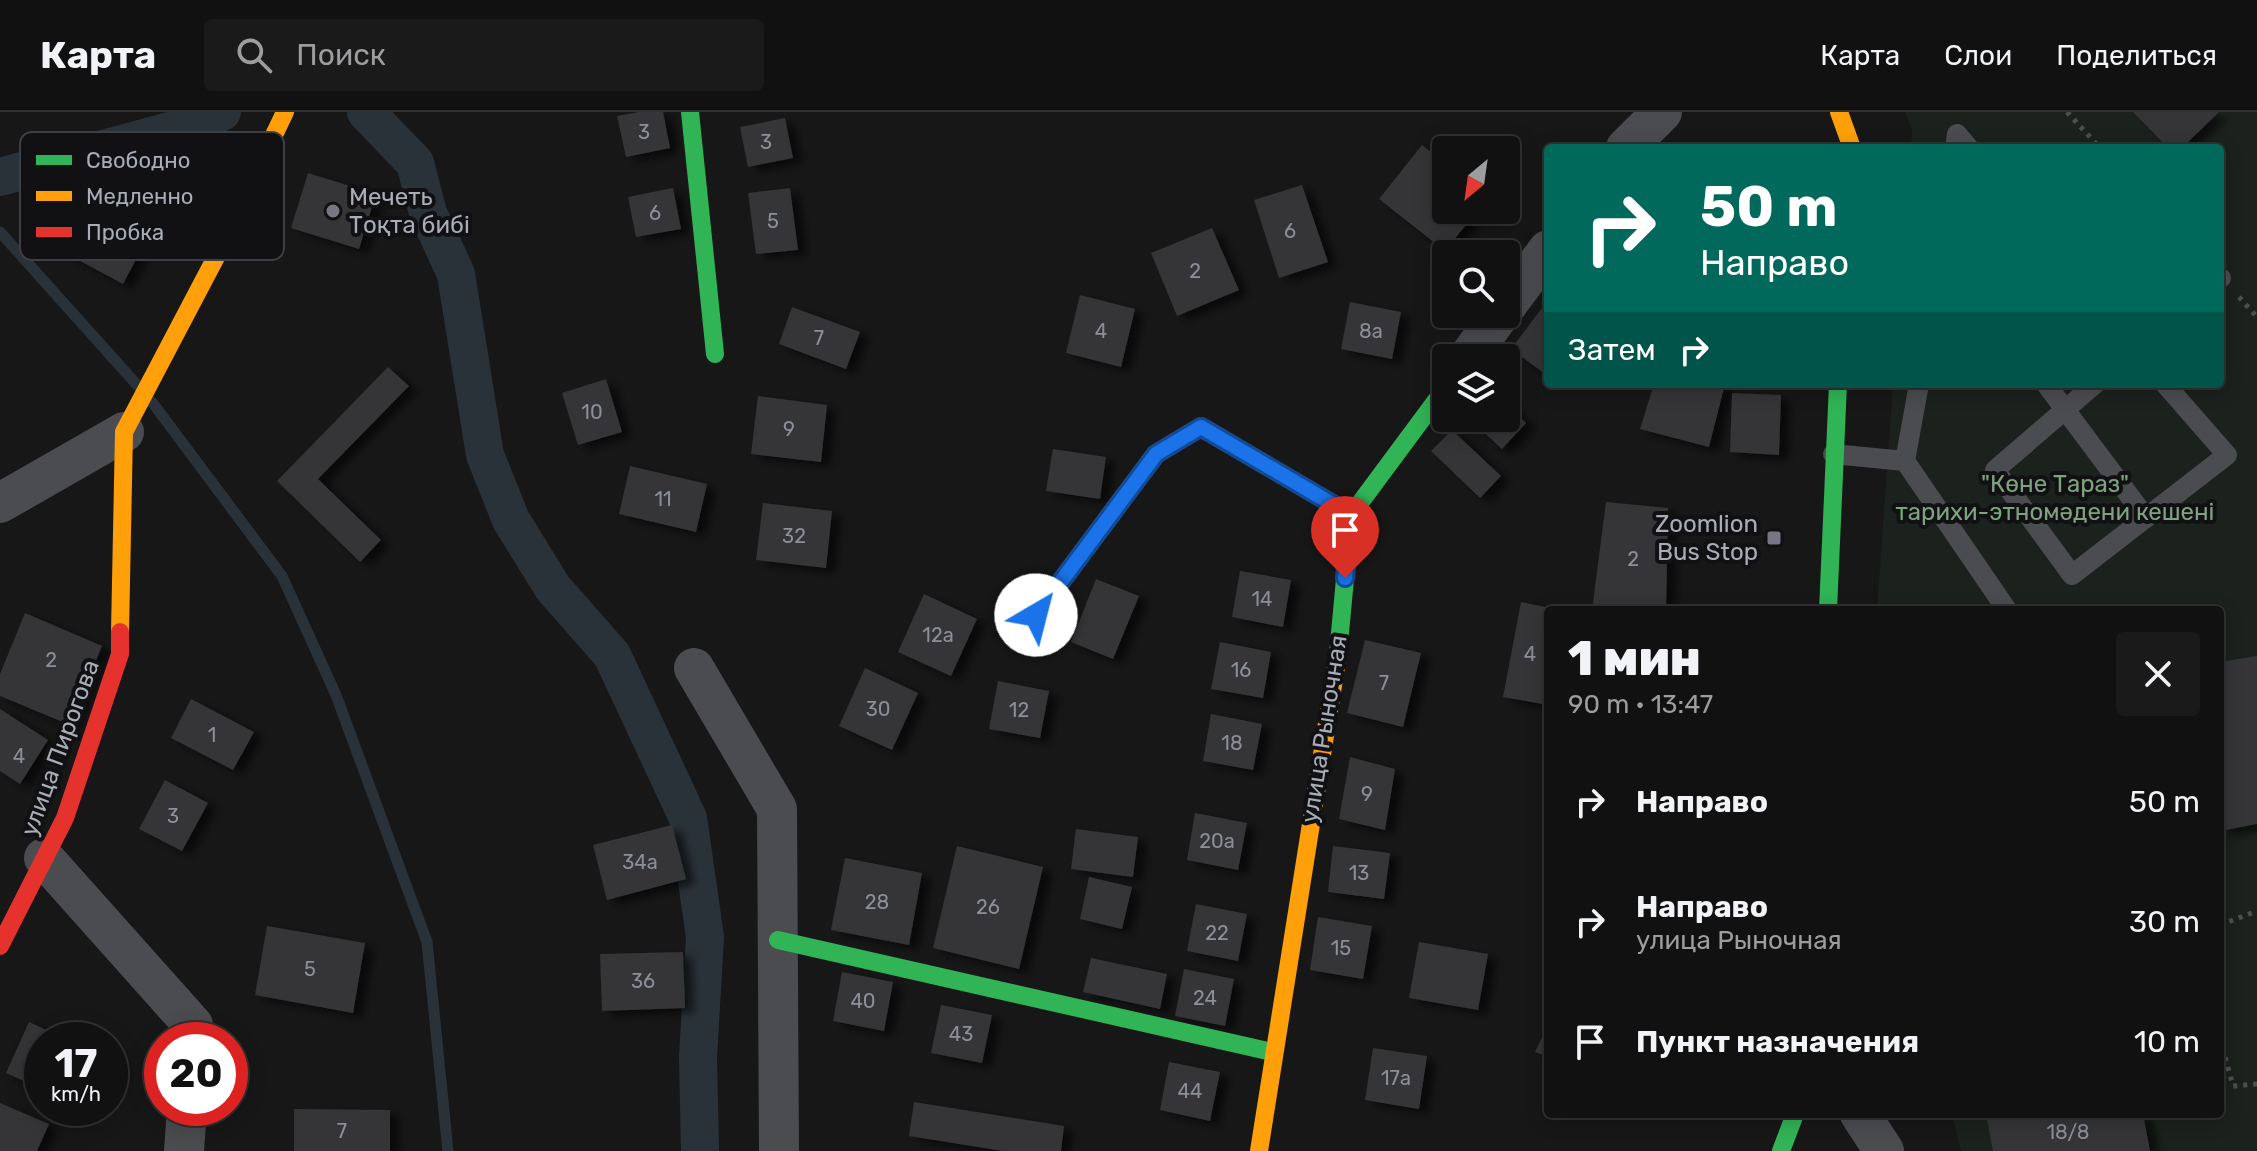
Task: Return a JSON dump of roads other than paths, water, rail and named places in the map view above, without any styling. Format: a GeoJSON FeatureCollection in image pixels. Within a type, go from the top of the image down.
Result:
{"type":"FeatureCollection","features":[{"type":"Feature","properties":{"kind":"street","name":"улица Пирогова"},"geometry":{"type":"LineString","coordinates":[[275,132],[285,112]]}},
{"type":"Feature","properties":{"kind":"street"},"geometry":{"type":"LineString","coordinates":[[690,112],[715,354]]}},
{"type":"Feature","properties":{"kind":"street"},"geometry":{"type":"LineString","coordinates":[[1630,144],[1662,112]]}},
{"type":"Feature","properties":{"kind":"street"},"geometry":{"type":"LineString","coordinates":[[1839,112],[1851,144]]}},
{"type":"Feature","properties":{"kind":"street"},"geometry":{"type":"LineString","coordinates":[[1520,287],[1544,255]]}},
{"type":"Feature","properties":{"kind":"street","name":"улица Пирогова"},"geometry":{"type":"LineString","coordinates":[[0,946],[65,818],[120,654],[129,422],[214,260]]}},
{"type":"Feature","properties":{"kind":"street"},"geometry":{"type":"LineString","coordinates":[[1828,606],[1838,388]]}},
{"type":"Feature","properties":{"kind":"street"},"geometry":{"type":"LineString","coordinates":[[1351,515],[1432,406]]}},
{"type":"Feature","properties":{"kind":"street"},"geometry":{"type":"LineString","coordinates":[[0,503],[129,422]]}},
{"type":"Feature","properties":{"kind":"street","name":"улица Рыночная"},"geometry":{"type":"LineString","coordinates":[[1259,1151],[1272,1052],[1340,640],[1351,515]]}},
{"type":"Feature","properties":{"kind":"street"},"geometry":{"type":"LineString","coordinates":[[694,668],[777,809],[779,1151]]}},
{"type":"Feature","properties":{"kind":"street"},"geometry":{"type":"LineString","coordinates":[[44,858],[190,1022]]}},
{"type":"Feature","properties":{"kind":"street"},"geometry":{"type":"LineString","coordinates":[[778,940],[1272,1052]]}},
{"type":"Feature","properties":{"kind":"street"},"geometry":{"type":"LineString","coordinates":[[1781,1151],[1793,1118]]}},
{"type":"Feature","properties":{"kind":"street"},"geometry":{"type":"LineString","coordinates":[[1863,1118],[1884,1151]]}},
{"type":"Feature","properties":{"kind":"street"},"geometry":{"type":"LineString","coordinates":[[184,1151],[186,1126]]}},
{"type":"Feature","properties":{"kind":"lane"},"geometry":{"type":"LineString","coordinates":[[1956,144],[1957,134],[1966,144]]}},
{"type":"Feature","properties":{"kind":"lane"},"geometry":{"type":"LineString","coordinates":[[1918,388],[1905,461],[2004,606]]}},
{"type":"Feature","properties":{"kind":"lane"},"geometry":{"type":"LineString","coordinates":[[2050,388],[2146,518]]}},
{"type":"Feature","properties":{"kind":"lane"},"geometry":{"type":"LineString","coordinates":[[2090,388],[1995,470],[2072,575],[2227,455],[2168,388]]}},
{"type":"Feature","properties":{"kind":"lane"},"geometry":{"type":"LineString","coordinates":[[1036,615],[1156,454],[1201,427],[1351,515]]}},
{"type":"Feature","properties":{"kind":"lane"},"geometry":{"type":"LineString","coordinates":[[1833,454],[1905,461]]}},
{"type":"Feature","properties":{"kind":"waterway"},"geometry":{"type":"LineString","coordinates":[[166,132],[222,112]]}},
{"type":"Feature","properties":{"kind":"waterway"},"geometry":{"type":"LineString","coordinates":[[366,112],[415,163],[428,213],[456,274],[485,455],[511,520],[553,588],[612,655],[688,818],[705,937],[698,1057],[700,1151]]}},
{"type":"Feature","properties":{"kind":"waterway"},"geometry":{"type":"LineString","coordinates":[[0,177],[20,172]]}},
{"type":"Feature","properties":{"kind":"waterway"},"geometry":{"type":"LineString","coordinates":[[0,232],[20,254]]}},
{"type":"Feature","properties":{"kind":"waterway"},"geometry":{"type":"LineString","coordinates":[[25,260],[138,386]]}},
{"type":"Feature","properties":{"kind":"waterway"},"geometry":{"type":"LineString","coordinates":[[152,402],[282,576],[336,695],[427,942],[448,1151]]}},
{"type":"Feature","properties":{"kind":"place","name":"Мечеть Тоқта бибі"},"geometry":{"type":"Point","coordinates":[333,211]}},
{"type":"Feature","properties":{"kind":"place","name":"Zoomlion Bus Stop"},"geometry":{"type":"Point","coordinates":[1774,538]}},
{"type":"Feature","properties":{"kind":"park label","name":"\"Көне Тараз\" тарихи-этномәдени кешені"},"geometry":{"type":"Point","coordinates":[2055,498]}}]}
